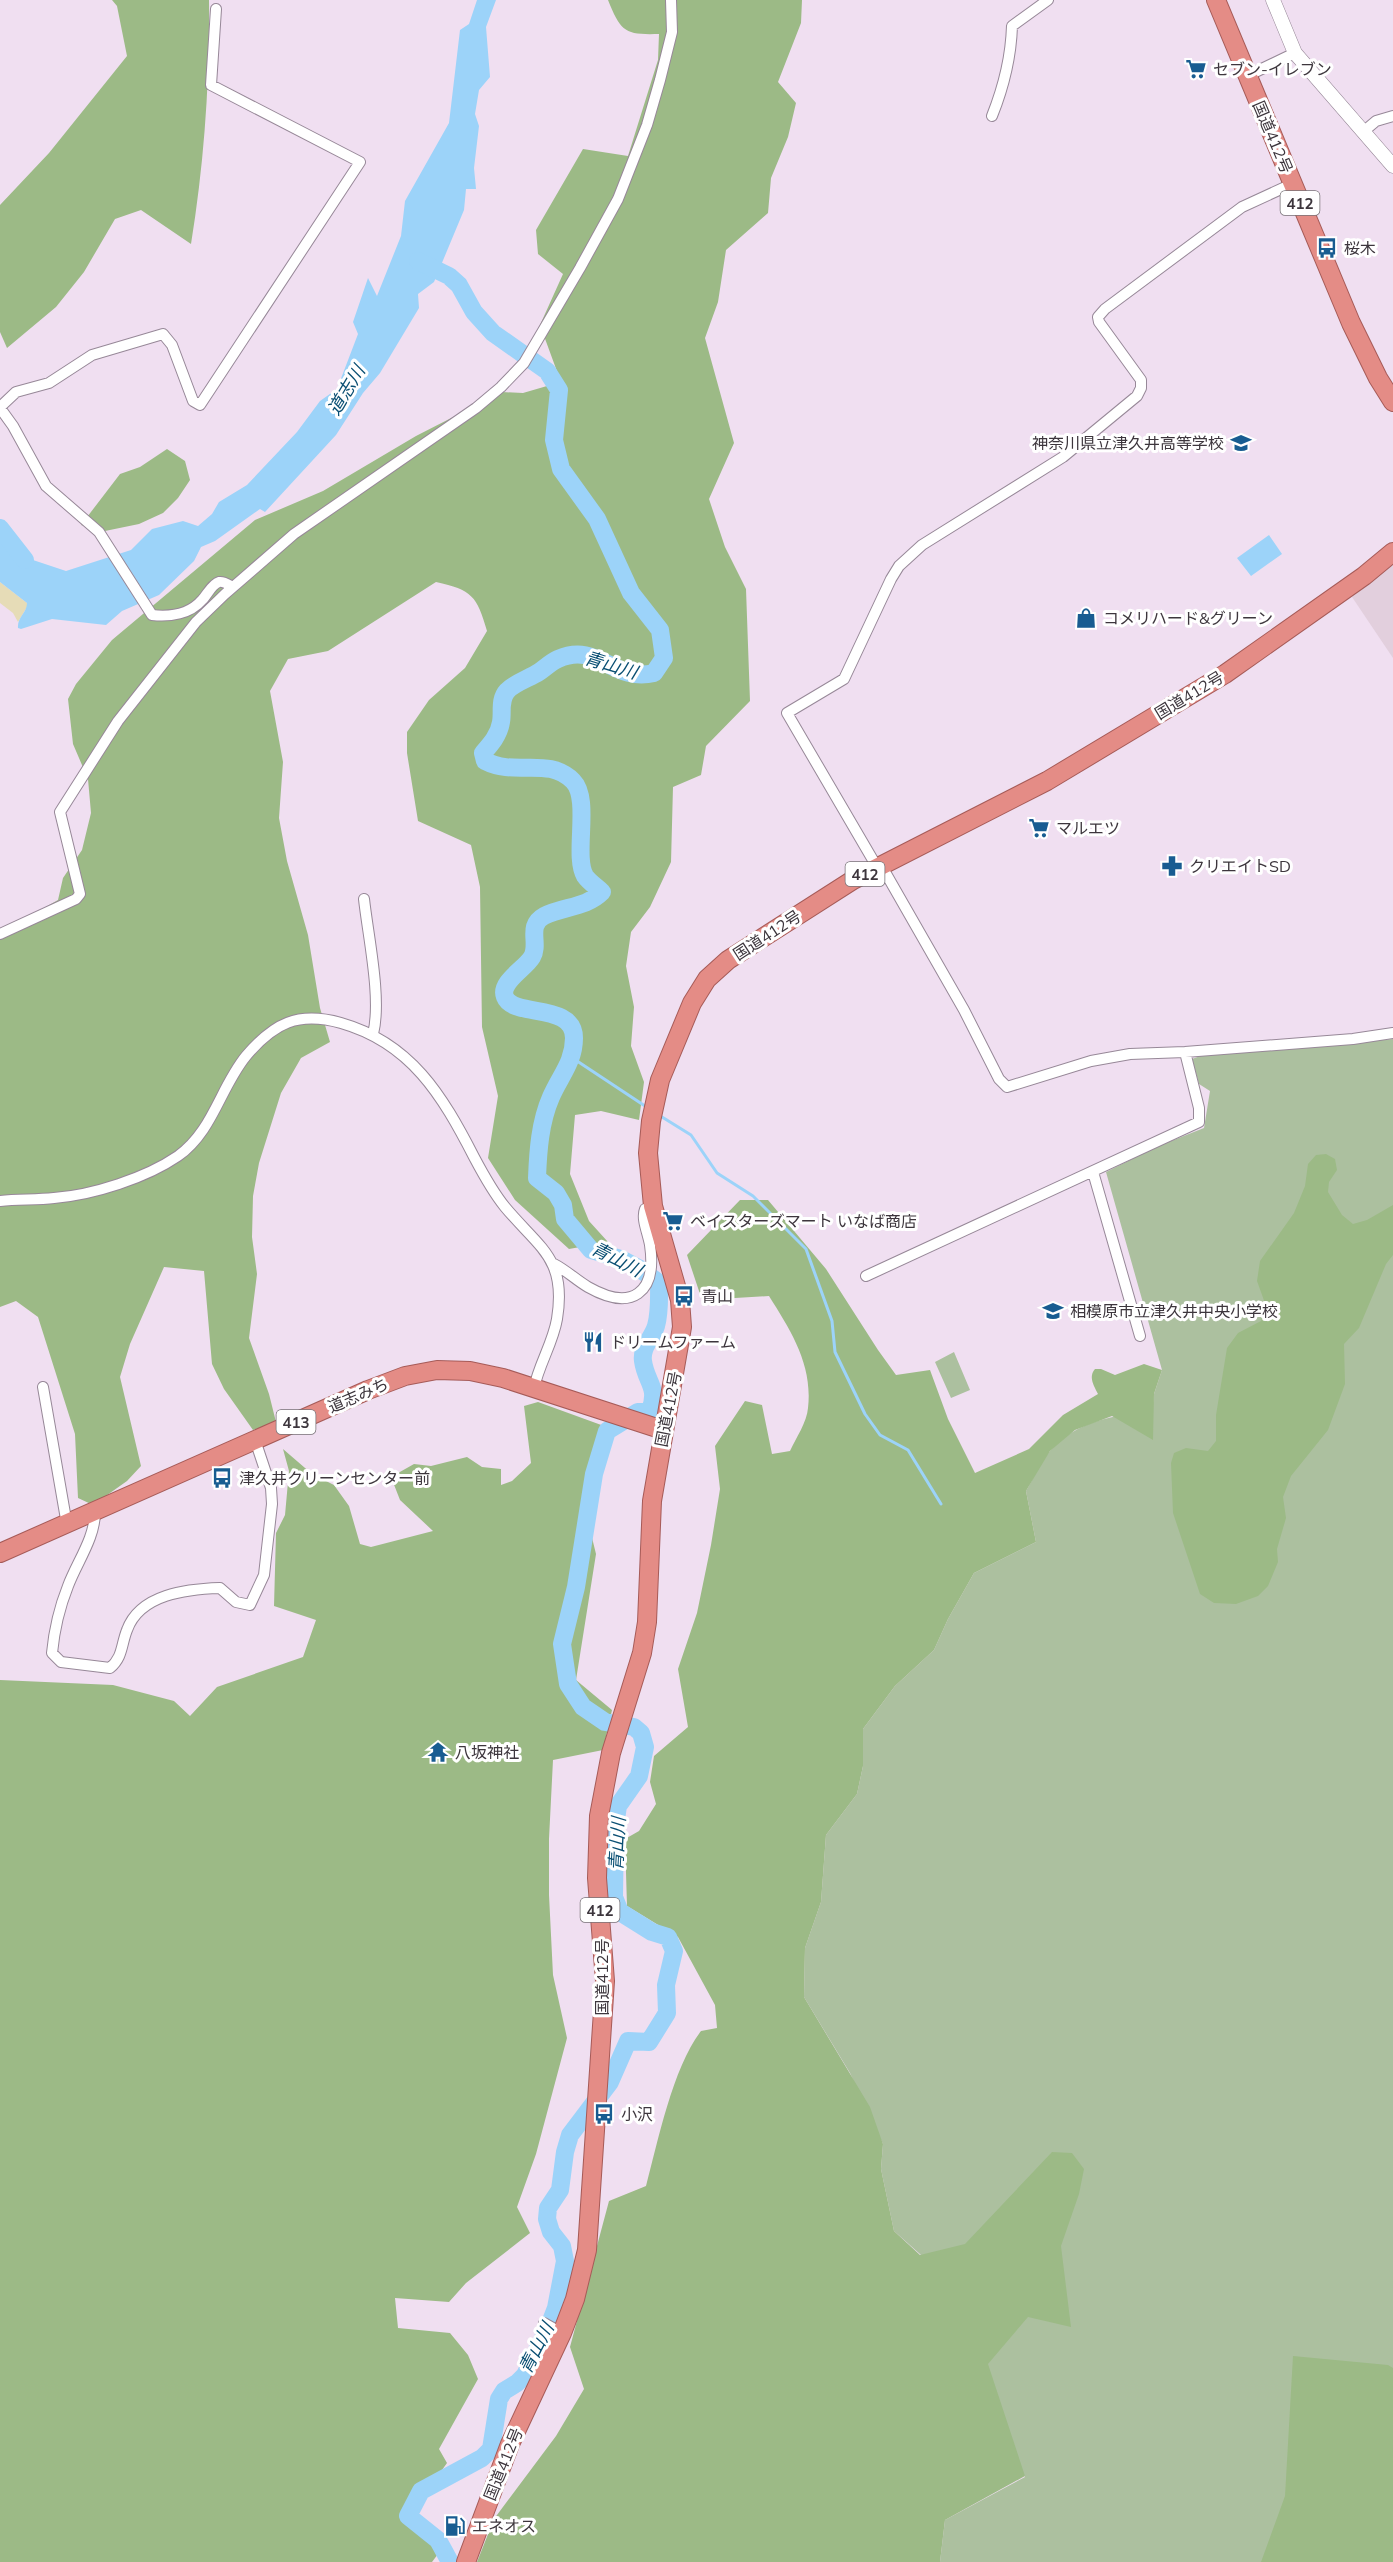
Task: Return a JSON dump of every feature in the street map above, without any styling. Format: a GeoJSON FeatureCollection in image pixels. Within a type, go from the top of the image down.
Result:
{"type":"FeatureCollection","features":[{"type":"Feature","properties":{"kind":"highway","name":"国道412号"},"geometry":{"type":"LineString","coordinates":[[1216,0],[1355,332],[1393,402]]}},
{"type":"Feature","properties":{"kind":"highway","name":"国道412号"},"geometry":{"type":"LineString","coordinates":[[466,2562],[510,2444],[575,2299],[587,2250],[605,1981],[597,1878],[600,1816],[606,1777],[639,1662],[646,1622],[652,1501],[682,1327],[680,1300],[653,1206],[648,1153],[651,1121],[660,1080],[692,1003],[707,979],[728,960],[853,880],[1047,781],[1225,674],[1364,576],[1393,552]]}},
{"type":"Feature","properties":{"kind":"highway","name":"道志みち"},"geometry":{"type":"LineString","coordinates":[[0,1553],[387,1382],[437,1370],[470,1371],[503,1378],[663,1430]]}},
{"type":"Feature","properties":{"kind":"street"},"geometry":{"type":"LineString","coordinates":[[0,934],[75,899],[80,894],[60,812],[111,731],[196,622],[294,534],[476,408],[524,363],[597,239],[631,167],[650,114],[670,38],[673,24],[671,0]]}},
{"type":"Feature","properties":{"kind":"street"},"geometry":{"type":"LineString","coordinates":[[992,116],[1009,62],[1012,26],[1048,0]]}},
{"type":"Feature","properties":{"kind":"street"},"geometry":{"type":"LineString","coordinates":[[1273,0],[1295,53],[1393,166]]}},
{"type":"Feature","properties":{"kind":"street"},"geometry":{"type":"LineString","coordinates":[[216,9],[212,85],[360,162],[200,405],[193,401],[172,345],[162,334],[92,355],[49,383],[15,392],[0,407],[46,486],[99,532],[152,615],[179,613],[197,605],[215,584],[225,583],[233,587]]}},
{"type":"Feature","properties":{"kind":"street"},"geometry":{"type":"LineString","coordinates":[[1247,76],[1295,53]]}},
{"type":"Feature","properties":{"kind":"street"},"geometry":{"type":"LineString","coordinates":[[1363,132],[1376,122],[1393,116]]}},
{"type":"Feature","properties":{"kind":"street"},"geometry":{"type":"LineString","coordinates":[[1293,184],[1242,207],[1105,309],[1098,317],[1099,322],[1141,380],[1141,388],[1137,396],[1063,457],[909,555],[891,579],[844,679],[787,713],[964,1010],[999,1079],[1007,1087],[1091,1061],[1130,1054],[1353,1039],[1393,1033]]}},
{"type":"Feature","properties":{"kind":"street"},"geometry":{"type":"LineString","coordinates":[[364,899],[373,980],[375,1016],[373,1034]]}},
{"type":"Feature","properties":{"kind":"street"},"geometry":{"type":"LineString","coordinates":[[0,1201],[81,1194],[117,1184],[172,1160],[188,1148],[205,1130],[230,1078],[248,1054],[272,1030],[289,1021],[318,1017],[373,1034],[400,1051],[417,1069],[450,1114],[498,1197],[554,1264],[594,1290],[628,1298],[638,1295],[649,1280],[650,1257],[644,1215],[645,1209],[653,1206]]}},
{"type":"Feature","properties":{"kind":"street"},"geometry":{"type":"LineString","coordinates":[[866,1276],[1199,1122],[1199,1108],[1185,1052]]}},
{"type":"Feature","properties":{"kind":"street"},"geometry":{"type":"LineString","coordinates":[[1093,1172],[1140,1336]]}},
{"type":"Feature","properties":{"kind":"street"},"geometry":{"type":"LineString","coordinates":[[534,1388],[558,1318],[559,1290],[554,1264]]}},
{"type":"Feature","properties":{"kind":"street"},"geometry":{"type":"LineString","coordinates":[[43,1387],[67,1525]]}},
{"type":"Feature","properties":{"kind":"street"},"geometry":{"type":"LineString","coordinates":[[95,1512],[95,1525],[67,1587],[52,1653],[61,1662],[110,1668],[120,1660],[127,1630],[134,1617],[141,1608],[156,1598],[220,1588],[236,1602],[250,1605],[264,1575],[272,1504],[271,1488],[255,1440]]}},
{"type":"Feature","properties":{"kind":"street"},"geometry":{"type":"LineString","coordinates":[[525,2361],[542,2369]]}},
{"type":"Feature","properties":{"kind":"shaded area"},"geometry":{"type":"Polygon","coordinates":[[[1392,565],[1393,567],[1393,658],[1352,597],[1392,565]]]}},
{"type":"Feature","properties":{"kind":"green space"},"geometry":{"type":"Polygon","coordinates":[[[112,0],[209,0],[205,122],[191,244],[141,210],[115,219],[84,272],[56,307],[7,348],[0,332],[0,205],[49,153],[127,56],[117,6],[112,0]]]}},
{"type":"Feature","properties":{"kind":"green space"},"geometry":{"type":"Polygon","coordinates":[[[608,0],[802,0],[801,23],[778,82],[796,103],[788,137],[771,178],[768,213],[726,250],[718,302],[705,338],[734,443],[709,499],[725,547],[746,589],[750,701],[706,746],[701,775],[673,787],[671,862],[650,907],[631,932],[626,966],[634,1007],[631,1046],[644,1082],[639,1120],[601,1111],[575,1115],[570,1174],[589,1221],[608,1242],[569,1249],[515,1200],[488,1158],[498,1096],[482,1027],[480,887],[471,845],[418,821],[407,753],[407,732],[429,700],[465,668],[487,631],[480,610],[471,596],[458,588],[436,582],[328,651],[288,659],[270,691],[283,762],[279,818],[287,861],[308,935],[320,1008],[330,1042],[301,1058],[281,1093],[259,1163],[253,1196],[252,1237],[257,1274],[249,1338],[269,1394],[276,1422],[253,1430],[224,1389],[212,1364],[204,1271],[164,1267],[130,1344],[120,1377],[141,1466],[127,1481],[93,1505],[78,1498],[75,1434],[38,1317],[16,1301],[0,1307],[0,933],[58,900],[63,878],[82,850],[91,813],[88,779],[73,744],[68,699],[76,684],[112,640],[255,520],[323,491],[416,436],[502,392],[523,393],[547,386],[566,396],[540,325],[563,274],[538,254],[536,230],[583,149],[628,156],[658,60],[659,34],[639,34],[626,29],[617,19],[608,0]]]}},
{"type":"Feature","properties":{"kind":"green space"},"geometry":{"type":"Polygon","coordinates":[[[167,449],[185,461],[190,480],[178,498],[163,513],[139,524],[105,531],[81,525],[120,474],[140,467],[167,449]]]}},
{"type":"Feature","properties":{"kind":"green space"},"geometry":{"type":"Polygon","coordinates":[[[1393,1039],[1393,2562],[940,2562],[945,2520],[1025,2477],[921,2255],[894,2231],[881,2169],[883,2144],[850,2073],[804,1997],[805,1948],[821,1902],[826,1835],[857,1794],[863,1766],[863,1729],[895,1686],[934,1650],[948,1619],[974,1573],[1036,1542],[1026,1491],[1046,1455],[1060,1441],[1084,1426],[1110,1418],[1152,1411],[1154,1394],[1162,1370],[1106,1172],[1156,1147],[1204,1128],[1210,1091],[1199,1084],[1192,1059],[1203,1055],[1393,1039]]]}},
{"type":"Feature","properties":{"kind":"green space"},"geometry":{"type":"Polygon","coordinates":[[[1326,1154],[1335,1159],[1337,1170],[1329,1182],[1328,1192],[1342,1215],[1353,1224],[1367,1220],[1393,1205],[1393,1255],[1386,1264],[1359,1328],[1344,1344],[1345,1384],[1328,1430],[1291,1476],[1283,1497],[1286,1518],[1277,1549],[1278,1562],[1268,1586],[1258,1596],[1236,1604],[1214,1603],[1200,1594],[1173,1513],[1171,1463],[1174,1453],[1186,1448],[1208,1451],[1216,1441],[1216,1415],[1227,1348],[1238,1333],[1261,1321],[1266,1306],[1257,1281],[1260,1261],[1294,1213],[1305,1186],[1308,1164],[1316,1155],[1326,1154]]]}},
{"type":"Feature","properties":{"kind":"green space"},"geometry":{"type":"Polygon","coordinates":[[[740,1200],[768,1200],[826,1269],[896,1375],[930,1370],[948,1419],[975,1473],[1029,1449],[1063,1415],[1098,1394],[1092,1378],[1095,1369],[1115,1375],[1144,1364],[1162,1370],[1154,1394],[1153,1440],[1112,1416],[1075,1430],[1050,1451],[1026,1491],[1036,1542],[974,1573],[948,1619],[934,1650],[895,1686],[863,1729],[863,1766],[857,1794],[826,1835],[821,1902],[805,1948],[804,1997],[870,2107],[883,2144],[881,2169],[894,2231],[920,2255],[965,2244],[1052,2152],[1072,2153],[1084,2169],[1079,2194],[1061,2246],[1071,2327],[1028,2317],[988,2364],[1025,2476],[945,2520],[940,2562],[477,2562],[494,2519],[556,2436],[584,2389],[570,2347],[609,2201],[646,2186],[661,2127],[682,2064],[701,2031],[717,2028],[715,2005],[678,1937],[627,1906],[625,1839],[639,1831],[656,1804],[650,1782],[654,1756],[688,1727],[678,1669],[697,1613],[711,1545],[720,1489],[715,1446],[745,1401],[762,1405],[772,1454],[790,1451],[807,1413],[809,1392],[804,1363],[792,1335],[769,1296],[702,1300],[687,1255],[740,1200]]]}},
{"type":"Feature","properties":{"kind":"green space"},"geometry":{"type":"Polygon","coordinates":[[[954,1352],[970,1390],[951,1398],[935,1362],[954,1352]]]}},
{"type":"Feature","properties":{"kind":"green space"},"geometry":{"type":"Polygon","coordinates":[[[538,1402],[604,1426],[584,1505],[596,1554],[576,1680],[612,1710],[603,1750],[553,1760],[549,1895],[553,1975],[567,2038],[536,2154],[517,2207],[530,2233],[466,2283],[449,2302],[395,2298],[398,2328],[450,2333],[468,2355],[478,2379],[439,2449],[447,2463],[414,2509],[418,2529],[438,2554],[432,2562],[0,2562],[0,1680],[113,1685],[174,1701],[190,1716],[217,1687],[303,1657],[316,1620],[274,1606],[276,1533],[285,1515],[289,1471],[283,1449],[312,1474],[334,1485],[349,1506],[360,1544],[371,1547],[433,1531],[400,1500],[391,1477],[414,1464],[431,1466],[467,1457],[482,1467],[501,1469],[501,1485],[512,1481],[531,1463],[524,1406],[538,1402]]]}},
{"type":"Feature","properties":{"kind":"green space"},"geometry":{"type":"Polygon","coordinates":[[[1293,2356],[1388,2365],[1393,2368],[1393,2562],[1261,2562],[1285,2496],[1293,2356]]]}},
{"type":"Feature","properties":{"kind":"sand"},"geometry":{"type":"Polygon","coordinates":[[[0,582],[27,603],[18,622],[13,613],[0,603],[0,582]]]}},
{"type":"Feature","properties":{"kind":"water"},"geometry":{"type":"Polygon","coordinates":[[[477,0],[496,0],[486,27],[490,77],[479,90],[475,114],[479,126],[474,168],[476,189],[466,189],[464,210],[434,282],[418,294],[419,308],[380,373],[363,393],[336,435],[265,512],[260,509],[215,541],[201,547],[194,561],[159,595],[122,611],[106,625],[52,619],[18,628],[27,603],[0,582],[0,533],[33,560],[66,571],[131,550],[152,529],[183,521],[198,526],[212,514],[219,502],[247,485],[297,432],[320,401],[337,389],[358,334],[353,322],[368,278],[377,296],[401,236],[405,201],[449,123],[460,30],[469,24],[477,0]]]}},
{"type":"Feature","properties":{"kind":"water"},"geometry":{"type":"Polygon","coordinates":[[[1269,535],[1282,554],[1251,576],[1237,558],[1269,535]]]}},
{"type":"Feature","properties":{"kind":"waterway","name":"青山川"},"geometry":{"type":"LineString","coordinates":[[418,261],[449,276],[459,285],[474,312],[493,333],[547,371],[559,390],[554,440],[561,469],[597,519],[631,593],[660,630],[664,658],[654,673],[640,675],[584,655],[572,655],[555,660],[507,691],[502,702],[500,727],[492,743],[483,753],[485,761],[497,765],[553,770],[573,781],[581,801],[582,867],[585,876],[602,892],[589,901],[544,916],[539,920],[534,930],[535,946],[532,957],[509,981],[504,991],[510,1003],[564,1019],[571,1027],[574,1038],[569,1062],[544,1116],[537,1178],[556,1193],[563,1205],[565,1219],[591,1250],[621,1259],[659,1283],[657,1321],[643,1356],[653,1390],[650,1411],[638,1412],[607,1431],[594,1474],[576,1587],[562,1644],[568,1684],[583,1707],[605,1722],[634,1727],[641,1733],[645,1747],[639,1776],[618,1806],[615,1826],[614,1897],[620,1912],[652,1932],[668,1937],[674,1951],[666,1985],[667,2013],[649,2042],[628,2041],[610,2082],[570,2135],[565,2152],[560,2190],[548,2208],[547,2219],[551,2232],[562,2246],[565,2261],[556,2308],[549,2326],[525,2375],[504,2391],[499,2399],[491,2449],[482,2458],[421,2491],[408,2516],[438,2540],[450,2562]]}},
{"type":"Feature","properties":{"kind":"waterway","name":"道志川"},"geometry":{"type":"LineString","coordinates":[[0,528],[25,560]]}},
{"type":"Feature","properties":{"kind":"waterway"},"geometry":{"type":"LineString","coordinates":[[571,1057],[645,1106]]}},
{"type":"Feature","properties":{"kind":"waterway"},"geometry":{"type":"LineString","coordinates":[[662,1117],[691,1135],[717,1173],[753,1196],[806,1249],[832,1321],[835,1352],[865,1414],[880,1435],[908,1450],[941,1504]]}},
{"type":"Feature","properties":{"kind":"place","name":"セブン-イレブン"},"geometry":{"type":"Point","coordinates":[1196,69]}},
{"type":"Feature","properties":{"kind":"place","name":"桜木"},"geometry":{"type":"Point","coordinates":[1327,248]}},
{"type":"Feature","properties":{"kind":"place","name":"神奈川県立津久井高等学校"},"geometry":{"type":"Point","coordinates":[1241,443]}},
{"type":"Feature","properties":{"kind":"place","name":"コメリハード&グリーン"},"geometry":{"type":"Point","coordinates":[1086,618]}},
{"type":"Feature","properties":{"kind":"place","name":"マルエツ"},"geometry":{"type":"Point","coordinates":[1039,828]}},
{"type":"Feature","properties":{"kind":"place","name":"クリエイトSD"},"geometry":{"type":"Point","coordinates":[1172,866]}},
{"type":"Feature","properties":{"kind":"place","name":"ベイスターズマート いなば商店"},"geometry":{"type":"Point","coordinates":[673,1221]}},
{"type":"Feature","properties":{"kind":"place","name":"青山"},"geometry":{"type":"Point","coordinates":[684,1296]}},
{"type":"Feature","properties":{"kind":"place","name":"相模原市立津久井中央小学校"},"geometry":{"type":"Point","coordinates":[1053,1311]}},
{"type":"Feature","properties":{"kind":"place","name":"ドリームファーム"},"geometry":{"type":"Point","coordinates":[593,1342]}},
{"type":"Feature","properties":{"kind":"place","name":"津久井クリーンセンター前"},"geometry":{"type":"Point","coordinates":[222,1478]}},
{"type":"Feature","properties":{"kind":"place","name":"八坂神社"},"geometry":{"type":"Point","coordinates":[438,1752]}},
{"type":"Feature","properties":{"kind":"place","name":"小沢"},"geometry":{"type":"Point","coordinates":[604,2114]}},
{"type":"Feature","properties":{"kind":"place","name":"エネオス"},"geometry":{"type":"Point","coordinates":[455,2526]}}]}
